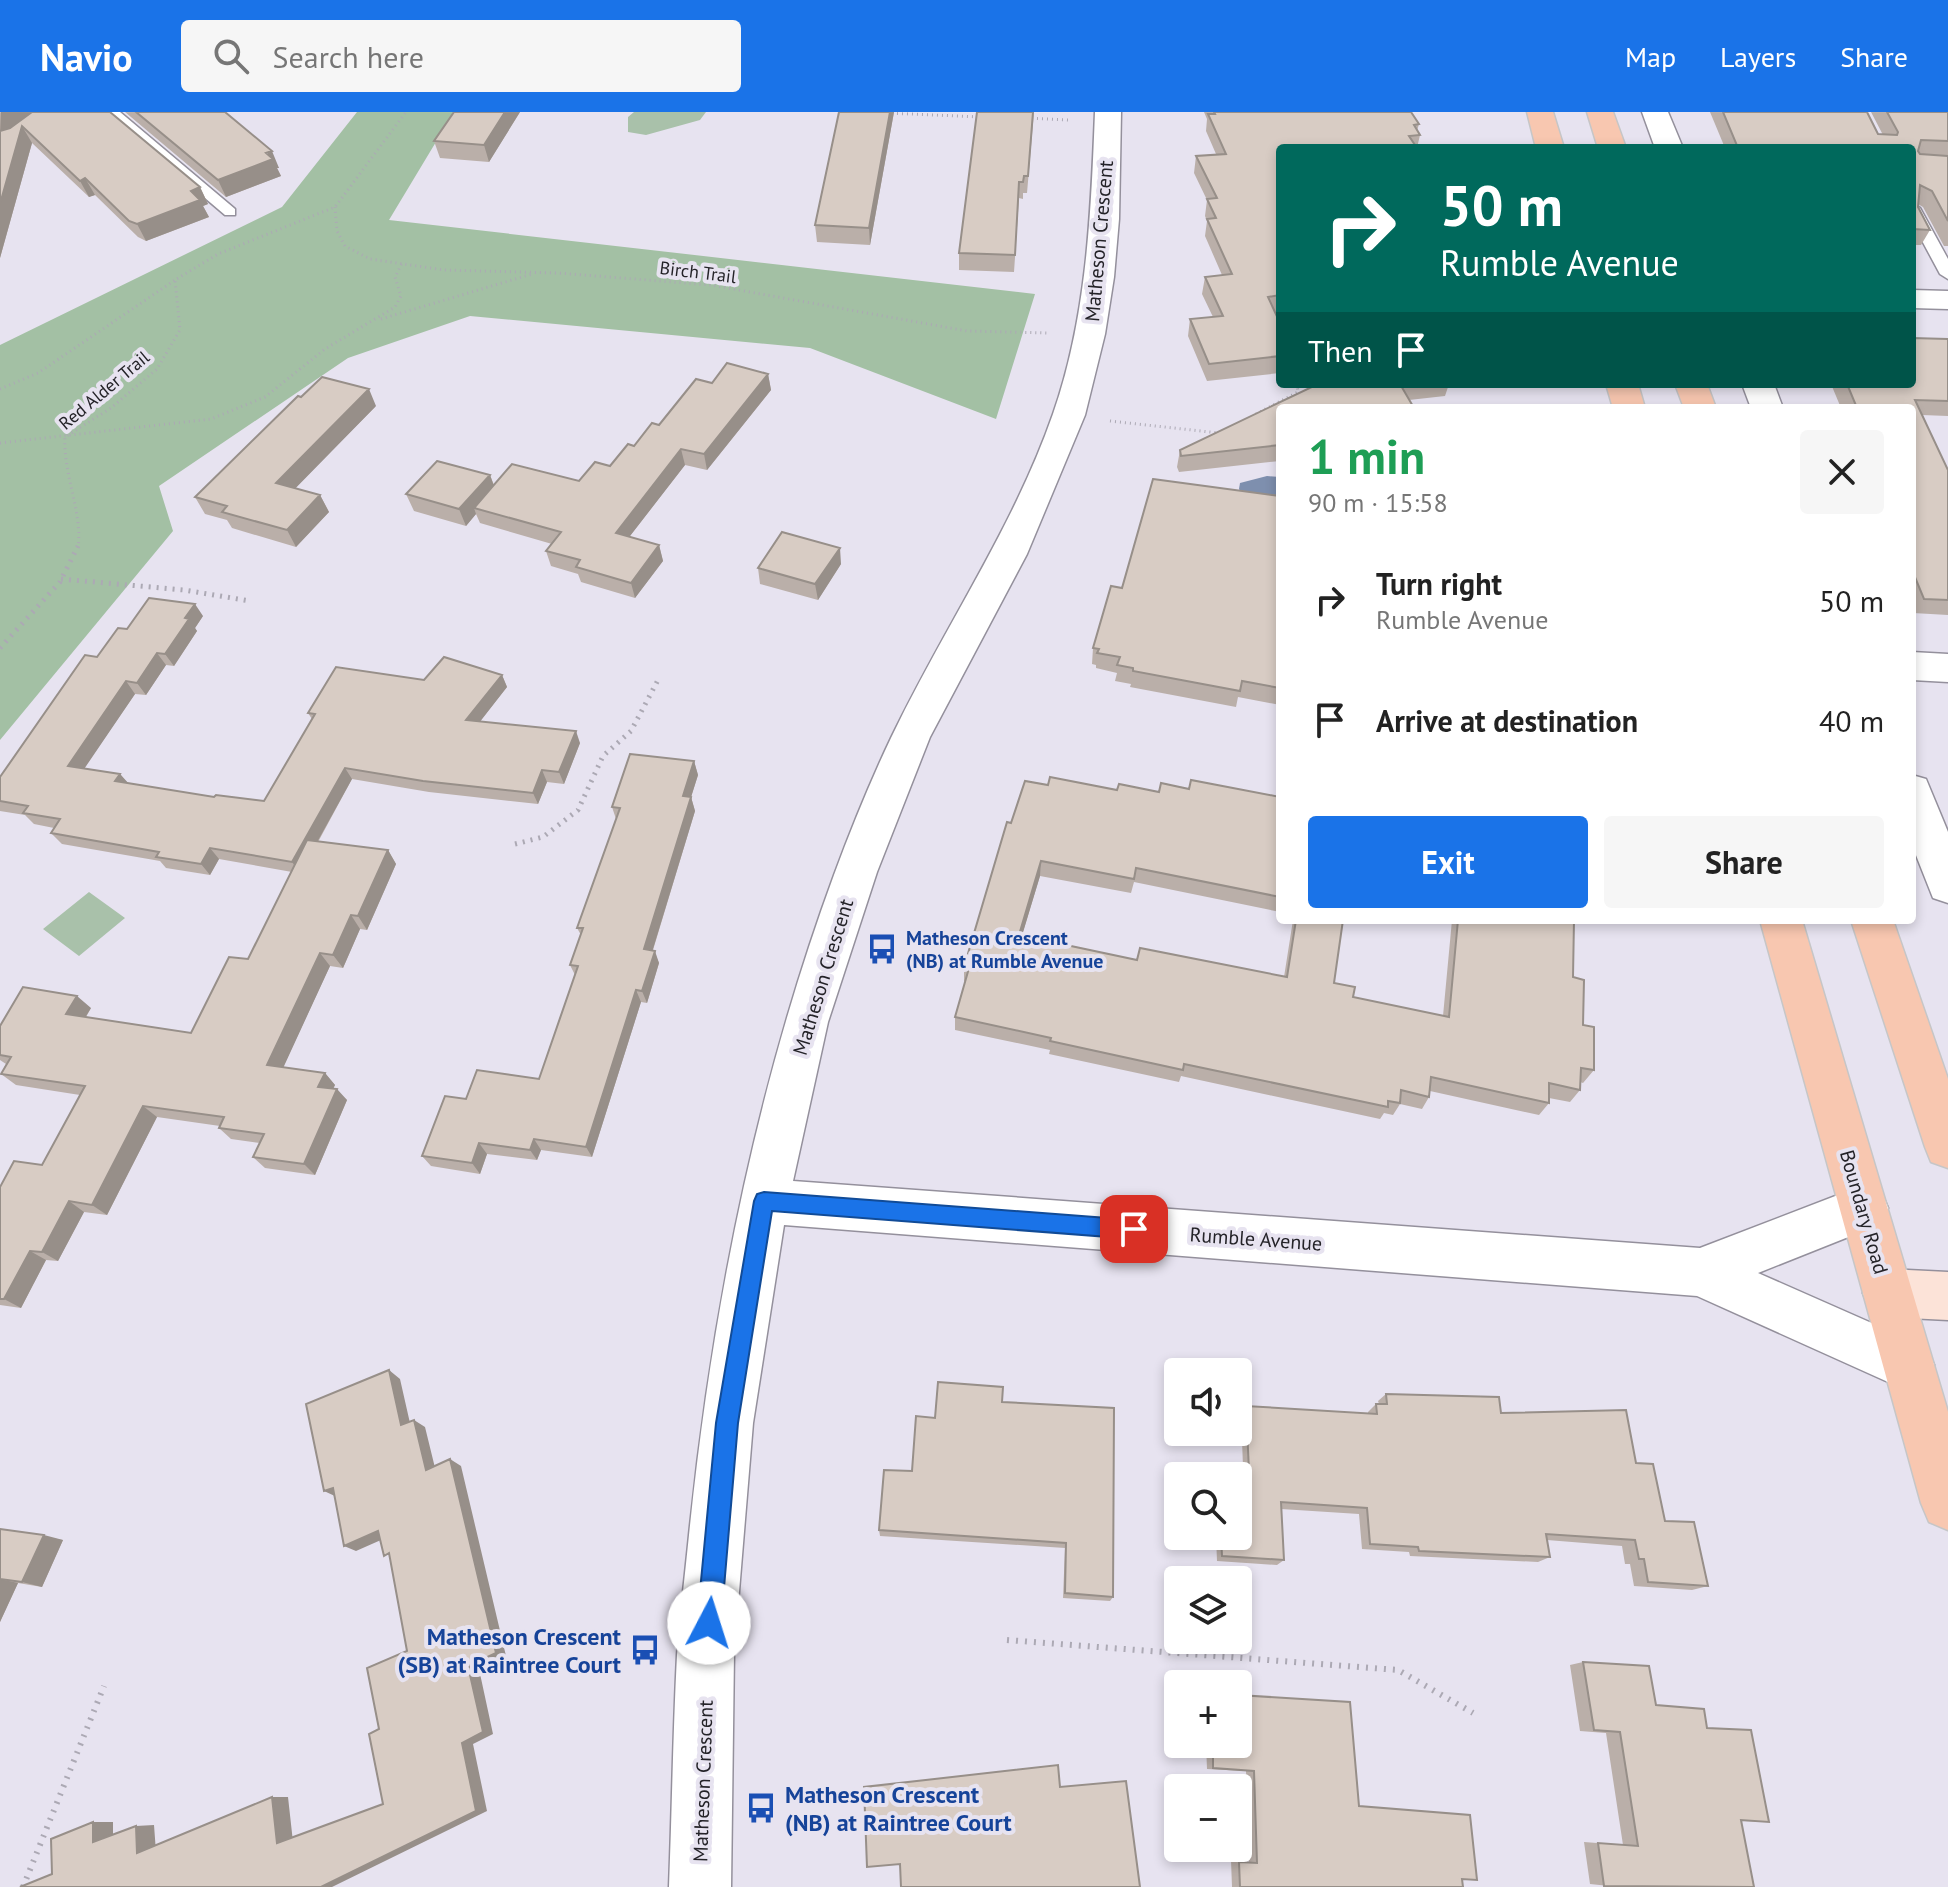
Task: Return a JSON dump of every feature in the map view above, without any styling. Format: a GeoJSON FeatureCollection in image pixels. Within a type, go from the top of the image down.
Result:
{"type":"FeatureCollection","features":[{"type":"Feature","properties":{"kind":"main road"},"geometry":{"type":"LineString","coordinates":[[1540,112],[1549,144]]}},
{"type":"Feature","properties":{"kind":"main road"},"geometry":{"type":"LineString","coordinates":[[1600,112],[1611,144]]}},
{"type":"Feature","properties":{"kind":"main road","name":"Boundary Road"},"geometry":{"type":"LineString","coordinates":[[1782,924],[1948,1503]]}},
{"type":"Feature","properties":{"kind":"main road"},"geometry":{"type":"LineString","coordinates":[[1873,924],[1948,1147]]}},
{"type":"Feature","properties":{"kind":"street"},"geometry":{"type":"LineString","coordinates":[[1655,112],[1667,144]]}},
{"type":"Feature","properties":{"kind":"street","name":"Matheson Crescent"},"geometry":{"type":"LineString","coordinates":[[700,1887],[706,1652],[727,1423],[764,1201],[806,1022],[856,872],[911,737],[1015,540],[1069,415],[1090,334],[1105,219],[1091,116]]}},
{"type":"Feature","properties":{"kind":"street"},"geometry":{"type":"LineString","coordinates":[[1916,299],[1948,300]]}},
{"type":"Feature","properties":{"kind":"street"},"geometry":{"type":"LineString","coordinates":[[1916,666],[1948,668]]}},
{"type":"Feature","properties":{"kind":"street"},"geometry":{"type":"LineString","coordinates":[[1916,801],[1948,886]]}},
{"type":"Feature","properties":{"kind":"street","name":"Rumble Avenue"},"geometry":{"type":"LineString","coordinates":[[764,1201],[1700,1272],[1908,1365]]}},
{"type":"Feature","properties":{"kind":"street","name":"Rumble Avenue"},"geometry":{"type":"LineString","coordinates":[[1700,1272],[1864,1208]]}},
{"type":"Feature","properties":{"kind":"street"},"geometry":{"type":"LineString","coordinates":[[1888,1293],[1948,1296]]}},
{"type":"Feature","properties":{"kind":"lane"},"geometry":{"type":"LineString","coordinates":[[111,112],[230,212]]}},
{"type":"Feature","properties":{"kind":"lane"},"geometry":{"type":"LineString","coordinates":[[1916,215],[1948,274]]}},
{"type":"Feature","properties":{"kind":"path"},"geometry":{"type":"LineString","coordinates":[[0,389],[38,373],[218,254],[335,207],[406,112]]}},
{"type":"Feature","properties":{"kind":"path"},"geometry":{"type":"LineString","coordinates":[[884,113],[985,117]]}},
{"type":"Feature","properties":{"kind":"path"},"geometry":{"type":"LineString","coordinates":[[1014,118],[1091,116]]}},
{"type":"Feature","properties":{"kind":"path","name":"Birch Trail"},"geometry":{"type":"LineString","coordinates":[[335,207],[337,231],[345,246],[370,259],[444,270],[711,285],[967,331],[1090,334]]}},
{"type":"Feature","properties":{"kind":"path"},"geometry":{"type":"LineString","coordinates":[[0,443],[211,419],[265,397],[325,349],[395,307],[401,296],[395,277],[402,263]]}},
{"type":"Feature","properties":{"kind":"path"},"geometry":{"type":"LineString","coordinates":[[374,320],[537,273]]}},
{"type":"Feature","properties":{"kind":"path","name":"Red Alder Trail"},"geometry":{"type":"LineString","coordinates":[[0,648],[56,591],[79,544],[64,475],[65,437],[111,408],[157,369],[180,330],[175,280]]}},
{"type":"Feature","properties":{"kind":"path"},"geometry":{"type":"LineString","coordinates":[[1245,419],[1298,392],[1298,388]]}},
{"type":"Feature","properties":{"kind":"path"},"geometry":{"type":"LineString","coordinates":[[1110,421],[1219,433]]}},
{"type":"Feature","properties":{"kind":"path"},"geometry":{"type":"LineString","coordinates":[[61,579],[184,590],[250,601]]}},
{"type":"Feature","properties":{"kind":"path"},"geometry":{"type":"LineString","coordinates":[[515,844],[543,837],[578,810],[603,756],[631,731],[658,680]]}},
{"type":"Feature","properties":{"kind":"path"},"geometry":{"type":"LineString","coordinates":[[1007,1640],[1398,1670],[1473,1713]]}},
{"type":"Feature","properties":{"kind":"path"},"geometry":{"type":"LineString","coordinates":[[23,1887],[104,1686]]}},
{"type":"Feature","properties":{"kind":"green space"},"geometry":{"type":"Polygon","coordinates":[[[357,112],[454,112],[389,220],[1035,294],[996,419],[810,348],[470,316],[348,358],[159,486],[173,531],[0,740],[0,345],[282,207],[357,112]]]}},
{"type":"Feature","properties":{"kind":"green space"},"geometry":{"type":"Polygon","coordinates":[[[634,112],[706,112],[700,120],[646,135],[628,132],[628,117],[634,112]]]}},
{"type":"Feature","properties":{"kind":"green space"},"geometry":{"type":"Polygon","coordinates":[[[89,892],[125,918],[79,956],[43,929],[89,892]]]}},
{"type":"Feature","properties":{"kind":"water"},"geometry":{"type":"Polygon","coordinates":[[[1276,477],[1276,495],[1242,494],[1240,483],[1276,477]]]}},
{"type":"Feature","properties":{"kind":"building"},"geometry":{"type":"Polygon","coordinates":[[[32,112],[110,112],[200,187],[191,191],[200,200],[137,224],[129,221],[85,178],[80,181],[22,126],[0,204],[0,131],[10,128],[32,112]]]}},
{"type":"Feature","properties":{"kind":"building"},"geometry":{"type":"Polygon","coordinates":[[[136,112],[225,112],[272,151],[266,153],[273,159],[218,180],[136,112]]]}},
{"type":"Feature","properties":{"kind":"building"},"geometry":{"type":"Polygon","coordinates":[[[454,112],[505,112],[484,145],[434,141],[454,112]]]}},
{"type":"Feature","properties":{"kind":"building"},"geometry":{"type":"Polygon","coordinates":[[[839,112],[890,112],[869,228],[815,225],[839,112]]]}},
{"type":"Feature","properties":{"kind":"building"},"geometry":{"type":"Polygon","coordinates":[[[977,112],[1033,112],[1028,176],[1019,182],[1015,255],[959,253],[977,112]]]}},
{"type":"Feature","properties":{"kind":"building"},"geometry":{"type":"Polygon","coordinates":[[[1411,112],[1419,124],[1414,125],[1420,135],[1409,136],[1414,144],[1276,144],[1276,296],[1268,297],[1276,314],[1276,356],[1209,364],[1190,319],[1223,316],[1205,277],[1232,274],[1207,219],[1216,218],[1207,199],[1217,198],[1196,156],[1226,154],[1208,114],[1411,112]]]}},
{"type":"Feature","properties":{"kind":"building"},"geometry":{"type":"Polygon","coordinates":[[[1723,112],[1867,112],[1878,134],[1897,135],[1887,112],[1948,112],[1948,141],[1921,140],[1918,151],[1920,154],[1948,156],[1948,221],[1932,191],[1920,185],[1918,207],[1930,230],[1916,229],[1916,144],[1736,144],[1723,112]]]}},
{"type":"Feature","properties":{"kind":"building"},"geometry":{"type":"Polygon","coordinates":[[[1916,338],[1948,339],[1948,401],[1915,400],[1948,470],[1948,600],[1924,599],[1916,580],[1916,404],[1855,404],[1849,388],[1916,388],[1916,338]]]}},
{"type":"Feature","properties":{"kind":"building"},"geometry":{"type":"Polygon","coordinates":[[[727,363],[768,374],[704,454],[681,449],[616,533],[659,545],[631,583],[576,567],[580,560],[546,551],[561,532],[474,508],[512,464],[579,481],[595,462],[610,466],[628,444],[634,446],[652,423],[659,425],[696,379],[712,383],[727,363]]]}},
{"type":"Feature","properties":{"kind":"building"},"geometry":{"type":"Polygon","coordinates":[[[322,377],[369,389],[276,483],[320,495],[287,530],[222,512],[227,506],[195,497],[298,396],[301,397],[322,377]]]}},
{"type":"Feature","properties":{"kind":"building"},"geometry":{"type":"Polygon","coordinates":[[[1310,388],[1402,388],[1412,404],[1276,404],[1310,388]]]}},
{"type":"Feature","properties":{"kind":"building"},"geometry":{"type":"Polygon","coordinates":[[[1276,404],[1276,445],[1181,456],[1180,450],[1276,404]]]}},
{"type":"Feature","properties":{"kind":"building"},"geometry":{"type":"Polygon","coordinates":[[[437,461],[490,475],[459,509],[406,494],[437,461]]]}},
{"type":"Feature","properties":{"kind":"building"},"geometry":{"type":"Polygon","coordinates":[[[1153,479],[1276,495],[1276,687],[1242,681],[1240,691],[1133,671],[1133,668],[1117,665],[1120,657],[1097,653],[1099,649],[1093,648],[1111,586],[1122,588],[1153,479]]]}},
{"type":"Feature","properties":{"kind":"building"},"geometry":{"type":"Polygon","coordinates":[[[782,532],[840,548],[815,584],[758,568],[782,532]]]}},
{"type":"Feature","properties":{"kind":"building"},"geometry":{"type":"Polygon","coordinates":[[[149,598],[195,604],[185,618],[189,619],[165,654],[157,653],[137,683],[126,681],[68,766],[120,774],[115,781],[214,797],[264,801],[315,714],[308,713],[336,667],[424,680],[444,657],[502,675],[466,720],[576,731],[559,772],[542,770],[533,793],[423,781],[345,768],[292,862],[210,848],[201,864],[156,857],[159,852],[51,833],[60,819],[23,813],[28,806],[0,801],[0,777],[85,655],[97,657],[118,628],[127,629],[149,598]]]}},
{"type":"Feature","properties":{"kind":"building"},"geometry":{"type":"Polygon","coordinates":[[[630,754],[694,761],[683,796],[691,797],[644,949],[655,951],[642,991],[636,990],[586,1147],[534,1139],[530,1150],[479,1143],[472,1163],[422,1156],[445,1096],[466,1099],[477,1070],[539,1079],[578,966],[570,965],[583,928],[577,928],[620,808],[612,807],[630,754]]]}},
{"type":"Feature","properties":{"kind":"building"},"geometry":{"type":"Polygon","coordinates":[[[1050,777],[1117,790],[1119,784],[1159,792],[1161,783],[1189,789],[1191,780],[1276,796],[1276,896],[1136,868],[1134,879],[1041,861],[1019,935],[1137,960],[1140,948],[1287,977],[1295,924],[1342,924],[1334,983],[1355,987],[1353,997],[1449,1017],[1458,924],[1574,924],[1573,977],[1584,980],[1583,1025],[1594,1027],[1594,1070],[1581,1068],[1580,1090],[1549,1083],[1549,1103],[1431,1077],[1429,1097],[1401,1090],[1400,1103],[1388,1101],[1388,1107],[1184,1064],[1183,1070],[955,1017],[969,968],[964,967],[1007,822],[1011,823],[1025,781],[1048,785],[1050,777]]]}},
{"type":"Feature","properties":{"kind":"building"},"geometry":{"type":"Polygon","coordinates":[[[307,840],[388,850],[358,916],[351,915],[333,955],[320,953],[267,1065],[325,1073],[318,1087],[337,1089],[304,1164],[253,1157],[264,1134],[219,1128],[224,1117],[143,1106],[92,1205],[69,1201],[42,1252],[30,1251],[4,1299],[0,1299],[0,1187],[14,1161],[42,1165],[85,1086],[1,1074],[11,1057],[0,1055],[0,1026],[23,987],[77,996],[66,1014],[191,1033],[229,957],[248,959],[307,840]]]}},
{"type":"Feature","properties":{"kind":"building"},"geometry":{"type":"Polygon","coordinates":[[[389,1370],[401,1425],[414,1420],[426,1470],[450,1459],[496,1653],[468,1666],[483,1732],[462,1743],[476,1811],[321,1887],[20,1887],[52,1874],[51,1839],[93,1822],[93,1842],[136,1826],[137,1853],[272,1797],[277,1843],[383,1804],[369,1734],[379,1729],[367,1668],[407,1651],[389,1553],[384,1556],[378,1531],[344,1546],[333,1488],[324,1491],[306,1404],[389,1370]]]}},
{"type":"Feature","properties":{"kind":"building"},"geometry":{"type":"Polygon","coordinates":[[[938,1382],[1003,1387],[1002,1402],[1114,1408],[1113,1597],[1065,1593],[1066,1543],[879,1530],[884,1470],[912,1471],[916,1416],[935,1418],[938,1382]]]}},
{"type":"Feature","properties":{"kind":"building"},"geometry":{"type":"Polygon","coordinates":[[[1386,1394],[1499,1397],[1501,1413],[1626,1410],[1636,1463],[1653,1464],[1665,1521],[1694,1522],[1708,1586],[1648,1582],[1644,1559],[1639,1559],[1635,1540],[1546,1534],[1550,1557],[1419,1551],[1418,1547],[1370,1544],[1367,1508],[1281,1502],[1284,1560],[1222,1556],[1222,1550],[1252,1550],[1252,1462],[1249,1462],[1248,1446],[1252,1446],[1252,1406],[1377,1414],[1376,1404],[1387,1404],[1386,1394]]]}},
{"type":"Feature","properties":{"kind":"building"},"geometry":{"type":"Polygon","coordinates":[[[0,1529],[44,1535],[22,1582],[0,1579],[0,1529]]]}},
{"type":"Feature","properties":{"kind":"building"},"geometry":{"type":"Polygon","coordinates":[[[1583,1662],[1649,1666],[1656,1705],[1704,1709],[1707,1728],[1751,1730],[1769,1822],[1741,1820],[1754,1887],[1604,1886],[1598,1843],[1638,1846],[1620,1732],[1594,1730],[1583,1662]]]}},
{"type":"Feature","properties":{"kind":"building"},"geometry":{"type":"Polygon","coordinates":[[[1252,1696],[1350,1702],[1359,1806],[1470,1815],[1477,1880],[1462,1879],[1463,1887],[1240,1887],[1239,1862],[1257,1863],[1254,1771],[1213,1768],[1213,1758],[1252,1758],[1252,1696]]]}},
{"type":"Feature","properties":{"kind":"building"},"geometry":{"type":"Polygon","coordinates":[[[1058,1765],[1060,1787],[1126,1781],[1140,1887],[901,1887],[900,1864],[867,1867],[864,1787],[1058,1765]]]}},
{"type":"Feature","properties":{"kind":"place","name":"Matheson Crescent (NB) at Rumble Avenue"},"geometry":{"type":"Point","coordinates":[882,949]}},
{"type":"Feature","properties":{"kind":"place","name":"Matheson Crescent (SB) at Raintree Court"},"geometry":{"type":"Point","coordinates":[645,1650]}},
{"type":"Feature","properties":{"kind":"place","name":"Matheson Crescent (NB) at Raintree Court"},"geometry":{"type":"Point","coordinates":[761,1808]}},
{"type":"Feature","properties":{"kind":"route"},"geometry":{"type":"LineString","coordinates":[[709,1623],[727,1423],[764,1201],[1134,1229]]}}]}
